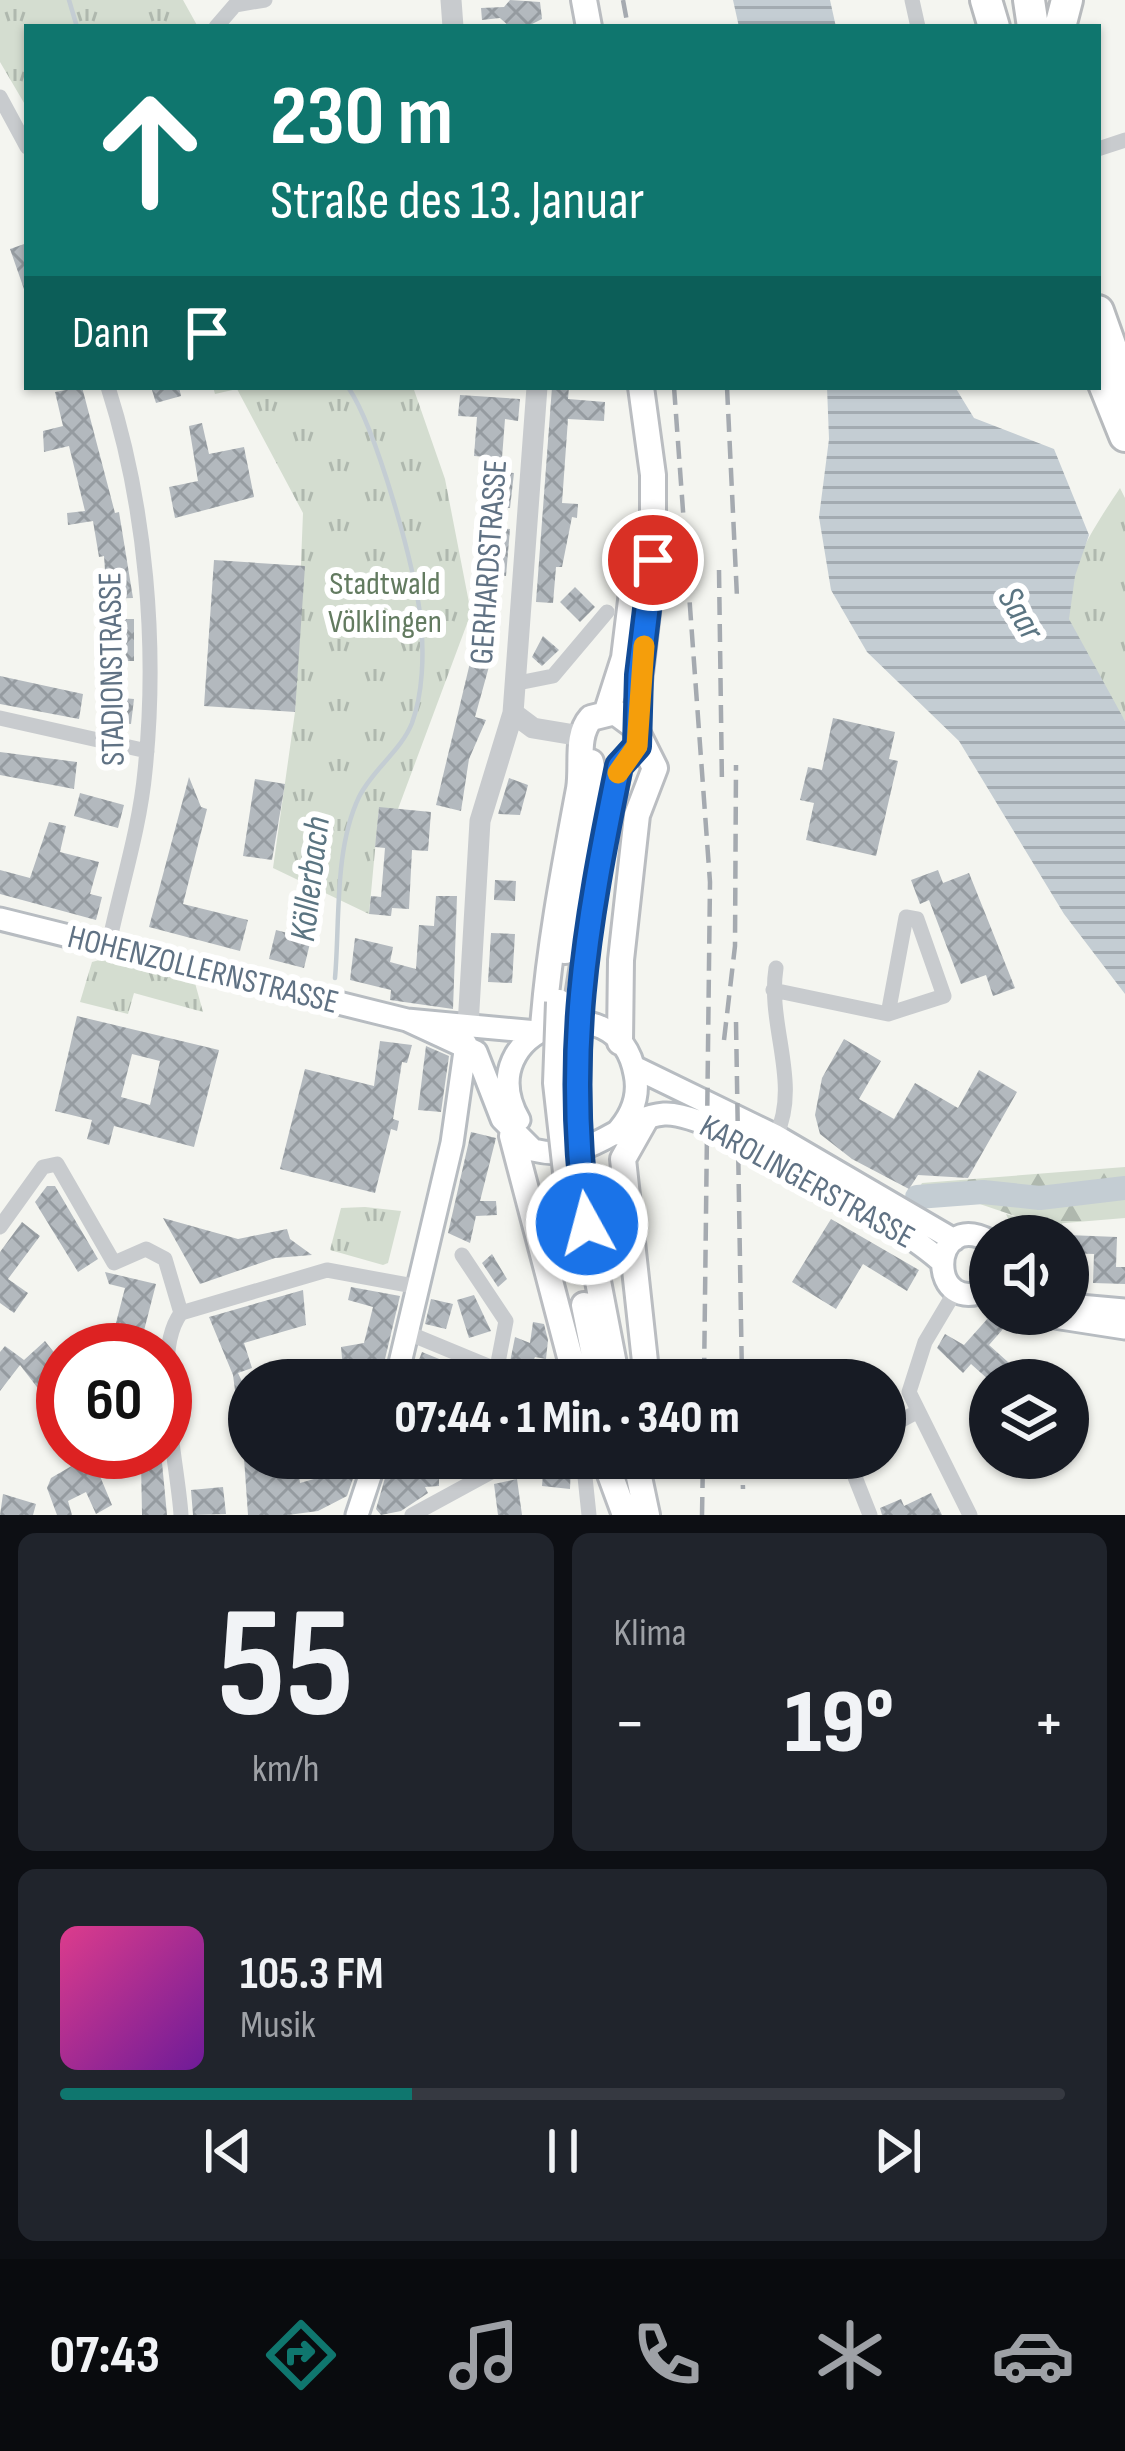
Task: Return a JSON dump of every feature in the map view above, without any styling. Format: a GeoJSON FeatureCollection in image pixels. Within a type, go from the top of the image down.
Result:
{"type":"FeatureCollection","features":[{"type":"Feature","properties":{"kind":"highway"},"geometry":{"type":"LineString","coordinates":[[1101,319],[1125,387]]}},
{"type":"Feature","properties":{"kind":"highway"},"geometry":{"type":"LineString","coordinates":[[1101,376],[1125,436]]}},
{"type":"Feature","properties":{"kind":"main road"},"geometry":{"type":"LineString","coordinates":[[607,711],[624,658],[646,453],[641,390]]}},
{"type":"Feature","properties":{"kind":"main road"},"geometry":{"type":"LineString","coordinates":[[596,1359],[556,1083],[568,1003],[619,766],[634,754],[653,560],[652,475],[646,453]]}},
{"type":"Feature","properties":{"kind":"main road"},"geometry":{"type":"LineString","coordinates":[[569,1150],[534,1137],[512,1107],[512,1063],[540,1030],[554,908],[591,718],[607,711],[626,716],[655,769],[637,815],[621,961],[620,1042],[634,1067],[632,1109],[602,1143]]}},
{"type":"Feature","properties":{"kind":"main road"},"geometry":{"type":"LineString","coordinates":[[585,750],[619,766]]}},
{"type":"Feature","properties":{"kind":"main road"},"geometry":{"type":"LineString","coordinates":[[568,1003],[571,916],[599,806],[598,776],[585,750]]}},
{"type":"Feature","properties":{"kind":"main road","name":"HOHENZOLLERNSTRASSE"},"geometry":{"type":"LineString","coordinates":[[0,919],[406,1020],[475,1033],[540,1030]]}},
{"type":"Feature","properties":{"kind":"main road"},"geometry":{"type":"LineString","coordinates":[[540,1030],[587,1023],[620,1042]]}},
{"type":"Feature","properties":{"kind":"main road"},"geometry":{"type":"LineString","coordinates":[[475,1033],[499,1114],[512,1136],[570,1359]]}},
{"type":"Feature","properties":{"kind":"main road"},"geometry":{"type":"LineString","coordinates":[[401,1359],[475,1033]]}},
{"type":"Feature","properties":{"kind":"main road","name":"KAROLINGERSTRASSE"},"geometry":{"type":"LineString","coordinates":[[634,1067],[776,1136],[909,1218],[954,1240]]}},
{"type":"Feature","properties":{"kind":"main road"},"geometry":{"type":"LineString","coordinates":[[452,1143],[461,1123],[477,1112],[494,1118],[512,1136],[540,1152],[602,1143],[645,1120]]}},
{"type":"Feature","properties":{"kind":"main road","name":"KAROLINGERSTRASSE"},"geometry":{"type":"LineString","coordinates":[[645,1120],[666,1114],[691,1116],[826,1186],[941,1262]]}},
{"type":"Feature","properties":{"kind":"main road"},"geometry":{"type":"LineString","coordinates":[[644,1359],[623,1172],[626,1148],[645,1120]]}},
{"type":"Feature","properties":{"kind":"main road"},"geometry":{"type":"LineString","coordinates":[[909,1218],[969,1223]]}},
{"type":"Feature","properties":{"kind":"main road"},"geometry":{"type":"LineString","coordinates":[[579,1225],[612,1359]]}},
{"type":"Feature","properties":{"kind":"main road"},"geometry":{"type":"LineString","coordinates":[[969,1236],[954,1240],[941,1262],[944,1277],[956,1290],[969,1291]]}},
{"type":"Feature","properties":{"kind":"main road"},"geometry":{"type":"LineString","coordinates":[[1089,1307],[1125,1310]]}},
{"type":"Feature","properties":{"kind":"main road"},"geometry":{"type":"LineString","coordinates":[[1089,1322],[1125,1328]]}},
{"type":"Feature","properties":{"kind":"main road"},"geometry":{"type":"LineString","coordinates":[[357,1515],[369,1479]]}},
{"type":"Feature","properties":{"kind":"main road"},"geometry":{"type":"LineString","coordinates":[[612,1479],[626,1515]]}},
{"type":"Feature","properties":{"kind":"main road"},"geometry":{"type":"LineString","coordinates":[[619,1479],[626,1515]]}},
{"type":"Feature","properties":{"kind":"main road"},"geometry":{"type":"LineString","coordinates":[[641,1479],[651,1515]]}},
{"type":"Feature","properties":{"kind":"main road"},"geometry":{"type":"LineString","coordinates":[[651,1515],[652,1479]]}},
{"type":"Feature","properties":{"kind":"street"},"geometry":{"type":"LineString","coordinates":[[219,24],[235,5],[265,0]]}},
{"type":"Feature","properties":{"kind":"street"},"geometry":{"type":"LineString","coordinates":[[0,97],[24,142]]}},
{"type":"Feature","properties":{"kind":"street","name":"STADIONSTRASSE"},"geometry":{"type":"LineString","coordinates":[[99,944],[111,934],[147,752],[143,575],[126,442],[110,390]]}},
{"type":"Feature","properties":{"kind":"street","name":"GERHARDSTRASSE"},"geometry":{"type":"LineString","coordinates":[[475,1033],[480,821],[513,713],[537,390]]}},
{"type":"Feature","properties":{"kind":"street"},"geometry":{"type":"LineString","coordinates":[[513,684],[553,676],[607,612]]}},
{"type":"Feature","properties":{"kind":"street"},"geometry":{"type":"LineString","coordinates":[[513,713],[533,728],[585,750]]}},
{"type":"Feature","properties":{"kind":"street"},"geometry":{"type":"LineString","coordinates":[[0,718],[147,752]]}},
{"type":"Feature","properties":{"kind":"street"},"geometry":{"type":"LineString","coordinates":[[772,990],[888,1014],[944,996],[916,919],[906,917],[888,1014]]}},
{"type":"Feature","properties":{"kind":"street"},"geometry":{"type":"LineString","coordinates":[[776,968],[772,990],[788,1097],[776,1136]]}},
{"type":"Feature","properties":{"kind":"street"},"geometry":{"type":"LineString","coordinates":[[0,1227],[43,1167],[57,1163],[114,1263],[146,1249],[165,1259],[177,1320],[166,1362],[181,1515]]}},
{"type":"Feature","properties":{"kind":"street"},"geometry":{"type":"LineString","coordinates":[[462,1255],[506,1321],[499,1359]]}},
{"type":"Feature","properties":{"kind":"street"},"geometry":{"type":"LineString","coordinates":[[177,1320],[199,1306],[327,1270],[419,1287]]}},
{"type":"Feature","properties":{"kind":"street"},"geometry":{"type":"LineString","coordinates":[[956,1290],[914,1370],[909,1392],[915,1413],[970,1515]]}},
{"type":"Feature","properties":{"kind":"street"},"geometry":{"type":"LineString","coordinates":[[408,1333],[474,1359]]}},
{"type":"Feature","properties":{"kind":"street"},"geometry":{"type":"LineString","coordinates":[[906,1418],[915,1413]]}},
{"type":"Feature","properties":{"kind":"street"},"geometry":{"type":"LineString","coordinates":[[412,1515],[478,1479]]}},
{"type":"Feature","properties":{"kind":"street"},"geometry":{"type":"LineString","coordinates":[[585,1479],[589,1515]]}},
{"type":"Feature","properties":{"kind":"street"},"geometry":{"type":"LineString","coordinates":[[857,1479],[870,1515]]}},
{"type":"Feature","properties":{"kind":"green space"},"geometry":{"type":"Polygon","coordinates":[[[0,0],[183,0],[196,24],[24,24],[24,103],[0,62],[0,0]]]}},
{"type":"Feature","properties":{"kind":"green space","name":"Stadtwald Völklingen"},"geometry":{"type":"Polygon","coordinates":[[[238,390],[414,390],[445,479],[471,613],[398,809],[379,808],[369,914],[273,868],[295,712],[303,513],[238,390]]]}},
{"type":"Feature","properties":{"kind":"green space"},"geometry":{"type":"Polygon","coordinates":[[[1120,488],[1125,498],[1125,721],[1078,644],[1068,603],[1082,550],[1120,488]]]}},
{"type":"Feature","properties":{"kind":"green space"},"geometry":{"type":"Polygon","coordinates":[[[103,959],[195,983],[203,1012],[134,993],[128,1014],[80,1002],[92,962],[103,959]]]}},
{"type":"Feature","properties":{"kind":"green space"},"geometry":{"type":"Polygon","coordinates":[[[1125,1167],[1125,1218],[1089,1221],[1089,1215],[1012,1215],[974,1202],[929,1205],[914,1196],[922,1183],[1125,1167]]]}},
{"type":"Feature","properties":{"kind":"green space"},"geometry":{"type":"Polygon","coordinates":[[[341,1208],[401,1211],[388,1263],[383,1265],[330,1250],[341,1208]]]}},
{"type":"Feature","properties":{"kind":"water"},"geometry":{"type":"Polygon","coordinates":[[[733,0],[830,0],[835,24],[738,24],[733,0]]]}},
{"type":"Feature","properties":{"kind":"water","name":"Saar"},"geometry":{"type":"Polygon","coordinates":[[[827,390],[957,390],[974,418],[1054,449],[1089,535],[1075,576],[1069,619],[1125,721],[1125,994],[1064,914],[959,741],[867,652],[831,590],[819,517],[829,439],[827,390]]]}},
{"type":"Feature","properties":{"kind":"building"},"geometry":{"type":"Polygon","coordinates":[[[510,0],[540,2],[542,19],[532,24],[482,20],[481,8],[504,7],[510,0]]]}},
{"type":"Feature","properties":{"kind":"building"},"geometry":{"type":"Polygon","coordinates":[[[24,244],[24,289],[10,249],[24,244]]]}},
{"type":"Feature","properties":{"kind":"building"},"geometry":{"type":"Polygon","coordinates":[[[83,390],[115,513],[119,512],[133,598],[107,599],[104,556],[99,557],[93,521],[68,525],[67,513],[85,511],[69,446],[44,452],[43,431],[63,426],[55,392],[83,390]]]}},
{"type":"Feature","properties":{"kind":"building"},"geometry":{"type":"Polygon","coordinates":[[[152,390],[180,390],[181,396],[156,403],[152,390]]]}},
{"type":"Feature","properties":{"kind":"building"},"geometry":{"type":"Polygon","coordinates":[[[552,390],[569,390],[568,399],[605,402],[604,421],[568,419],[562,503],[578,504],[577,518],[572,517],[562,567],[556,567],[553,603],[536,602],[552,390]]]}},
{"type":"Feature","properties":{"kind":"building"},"geometry":{"type":"Polygon","coordinates":[[[460,395],[520,399],[518,421],[505,419],[502,458],[474,456],[477,417],[458,416],[460,395]]]}},
{"type":"Feature","properties":{"kind":"building"},"geometry":{"type":"Polygon","coordinates":[[[202,423],[209,454],[244,447],[254,497],[175,518],[169,487],[198,481],[189,426],[202,423]]]}},
{"type":"Feature","properties":{"kind":"building"},"geometry":{"type":"Polygon","coordinates":[[[494,471],[514,473],[510,508],[490,506],[494,471]]]}},
{"type":"Feature","properties":{"kind":"building"},"geometry":{"type":"Polygon","coordinates":[[[489,527],[510,529],[506,576],[484,574],[489,527]]]}},
{"type":"Feature","properties":{"kind":"building"},"geometry":{"type":"Polygon","coordinates":[[[214,560],[305,566],[295,712],[204,706],[214,560]]]}},
{"type":"Feature","properties":{"kind":"building"},"geometry":{"type":"Polygon","coordinates":[[[575,587],[595,607],[580,622],[560,602],[575,587]]]}},
{"type":"Feature","properties":{"kind":"building"},"geometry":{"type":"Polygon","coordinates":[[[110,619],[134,619],[134,661],[110,661],[110,619]]]}},
{"type":"Feature","properties":{"kind":"building"},"geometry":{"type":"Polygon","coordinates":[[[543,636],[559,650],[542,666],[532,657],[543,636]]]}},
{"type":"Feature","properties":{"kind":"building"},"geometry":{"type":"Polygon","coordinates":[[[474,646],[493,652],[475,717],[486,720],[469,759],[461,811],[436,805],[474,646]]]}},
{"type":"Feature","properties":{"kind":"building"},"geometry":{"type":"Polygon","coordinates":[[[0,676],[83,694],[79,719],[0,704],[0,676]]]}},
{"type":"Feature","properties":{"kind":"building"},"geometry":{"type":"Polygon","coordinates":[[[111,697],[134,699],[131,724],[108,722],[111,697]]]}},
{"type":"Feature","properties":{"kind":"building"},"geometry":{"type":"Polygon","coordinates":[[[833,718],[895,732],[889,759],[898,761],[876,856],[806,840],[814,803],[800,800],[808,767],[822,770],[833,718]]]}},
{"type":"Feature","properties":{"kind":"building"},"geometry":{"type":"Polygon","coordinates":[[[0,752],[77,762],[74,789],[0,775],[0,752]]]}},
{"type":"Feature","properties":{"kind":"building"},"geometry":{"type":"Polygon","coordinates":[[[189,777],[201,807],[207,809],[183,904],[248,920],[240,951],[149,927],[189,777]]]}},
{"type":"Feature","properties":{"kind":"building"},"geometry":{"type":"Polygon","coordinates":[[[509,778],[528,785],[520,815],[498,814],[509,778]]]}},
{"type":"Feature","properties":{"kind":"building"},"geometry":{"type":"Polygon","coordinates":[[[255,779],[285,784],[272,860],[243,856],[255,779]]]}},
{"type":"Feature","properties":{"kind":"building"},"geometry":{"type":"Polygon","coordinates":[[[80,793],[124,805],[118,828],[74,816],[80,793]]]}},
{"type":"Feature","properties":{"kind":"building"},"geometry":{"type":"Polygon","coordinates":[[[379,807],[431,812],[428,851],[412,850],[409,909],[392,908],[391,916],[369,914],[371,896],[381,897],[385,848],[375,847],[379,807]]]}},
{"type":"Feature","properties":{"kind":"building"},"geometry":{"type":"Polygon","coordinates":[[[49,822],[66,826],[60,852],[99,862],[90,894],[102,897],[96,920],[0,894],[0,870],[30,878],[49,822]]]}},
{"type":"Feature","properties":{"kind":"building"},"geometry":{"type":"Polygon","coordinates":[[[938,870],[943,883],[969,873],[1015,988],[993,996],[986,975],[961,984],[929,900],[920,904],[911,880],[938,870]]]}},
{"type":"Feature","properties":{"kind":"building"},"geometry":{"type":"Polygon","coordinates":[[[495,880],[516,881],[515,901],[494,900],[495,880]]]}},
{"type":"Feature","properties":{"kind":"building"},"geometry":{"type":"Polygon","coordinates":[[[436,896],[457,896],[453,1009],[390,1000],[391,990],[350,980],[355,938],[393,947],[390,962],[416,969],[419,925],[434,926],[436,896]]]}},
{"type":"Feature","properties":{"kind":"building"},"geometry":{"type":"Polygon","coordinates":[[[276,930],[311,939],[304,968],[269,959],[276,930]]]}},
{"type":"Feature","properties":{"kind":"building"},"geometry":{"type":"Polygon","coordinates":[[[491,933],[515,934],[512,983],[488,982],[491,933]]]}},
{"type":"Feature","properties":{"kind":"building"},"geometry":{"type":"Polygon","coordinates":[[[77,1016],[219,1050],[194,1147],[114,1126],[109,1145],[87,1139],[92,1120],[55,1111],[77,1016]],[[132,1054],[121,1097],[150,1105],[160,1061],[132,1054]]]}},
{"type":"Feature","properties":{"kind":"building"},"geometry":{"type":"Polygon","coordinates":[[[844,1039],[881,1061],[859,1099],[894,1119],[915,1083],[958,1108],[979,1070],[1017,1092],[968,1178],[918,1175],[909,1189],[852,1159],[820,1134],[815,1115],[822,1078],[844,1039]]]}},
{"type":"Feature","properties":{"kind":"building"},"geometry":{"type":"Polygon","coordinates":[[[380,1041],[412,1045],[407,1063],[402,1062],[393,1119],[399,1121],[397,1131],[391,1129],[375,1193],[280,1169],[305,1069],[374,1086],[380,1041]]]}},
{"type":"Feature","properties":{"kind":"building"},"geometry":{"type":"Polygon","coordinates":[[[426,1046],[449,1056],[441,1112],[418,1110],[426,1046]]]}},
{"type":"Feature","properties":{"kind":"building"},"geometry":{"type":"Polygon","coordinates":[[[471,1132],[496,1138],[480,1201],[496,1201],[497,1215],[476,1216],[470,1243],[448,1233],[471,1132]]]}},
{"type":"Feature","properties":{"kind":"building"},"geometry":{"type":"Polygon","coordinates":[[[47,1186],[55,1186],[98,1259],[78,1272],[35,1202],[47,1186]]]}},
{"type":"Feature","properties":{"kind":"building"},"geometry":{"type":"Polygon","coordinates":[[[163,1218],[238,1239],[287,1229],[290,1239],[312,1255],[275,1258],[200,1284],[163,1218]]]}},
{"type":"Feature","properties":{"kind":"building"},"geometry":{"type":"Polygon","coordinates":[[[831,1219],[919,1270],[907,1291],[863,1264],[836,1309],[792,1282],[831,1219]]]}},
{"type":"Feature","properties":{"kind":"building"},"geometry":{"type":"Polygon","coordinates":[[[22,1222],[40,1236],[8,1279],[28,1293],[14,1313],[0,1303],[0,1252],[22,1222]]]}},
{"type":"Feature","properties":{"kind":"building"},"geometry":{"type":"Polygon","coordinates":[[[1089,1236],[1117,1237],[1116,1267],[1125,1267],[1125,1284],[1093,1283],[1094,1254],[1089,1254],[1089,1236]]]}},
{"type":"Feature","properties":{"kind":"building"},"geometry":{"type":"Polygon","coordinates":[[[492,1254],[507,1279],[498,1287],[482,1263],[492,1254]]]}},
{"type":"Feature","properties":{"kind":"building"},"geometry":{"type":"Polygon","coordinates":[[[105,1272],[156,1284],[146,1323],[116,1323],[125,1288],[109,1284],[105,1272]]]}},
{"type":"Feature","properties":{"kind":"building"},"geometry":{"type":"Polygon","coordinates":[[[351,1287],[400,1296],[385,1359],[342,1359],[341,1347],[364,1343],[373,1307],[348,1300],[351,1287]]]}},
{"type":"Feature","properties":{"kind":"building"},"geometry":{"type":"Polygon","coordinates":[[[303,1290],[306,1325],[244,1343],[249,1359],[228,1359],[228,1363],[209,1317],[303,1290]]]}},
{"type":"Feature","properties":{"kind":"building"},"geometry":{"type":"Polygon","coordinates":[[[474,1295],[491,1331],[469,1338],[457,1300],[474,1295]]]}},
{"type":"Feature","properties":{"kind":"building"},"geometry":{"type":"Polygon","coordinates":[[[431,1299],[453,1304],[446,1329],[425,1324],[431,1299]]]}},
{"type":"Feature","properties":{"kind":"building"},"geometry":{"type":"Polygon","coordinates":[[[533,1322],[544,1324],[546,1359],[511,1359],[515,1337],[530,1343],[533,1322]]]}},
{"type":"Feature","properties":{"kind":"building"},"geometry":{"type":"Polygon","coordinates":[[[945,1334],[964,1345],[973,1335],[998,1335],[989,1345],[1005,1359],[969,1359],[963,1373],[937,1348],[945,1334]]]}},
{"type":"Feature","properties":{"kind":"building"},"geometry":{"type":"Polygon","coordinates":[[[5,1346],[24,1360],[36,1349],[36,1386],[20,1365],[0,1391],[0,1352],[5,1346]]]}},
{"type":"Feature","properties":{"kind":"building"},"geometry":{"type":"Polygon","coordinates":[[[51,1479],[101,1479],[112,1505],[96,1514],[86,1492],[68,1501],[72,1515],[57,1515],[47,1488],[51,1479]]]}},
{"type":"Feature","properties":{"kind":"building"},"geometry":{"type":"Polygon","coordinates":[[[141,1479],[164,1479],[167,1515],[142,1515],[141,1479]]]}},
{"type":"Feature","properties":{"kind":"building"},"geometry":{"type":"Polygon","coordinates":[[[245,1479],[299,1479],[300,1483],[353,1479],[347,1496],[318,1511],[248,1515],[245,1479]]]}},
{"type":"Feature","properties":{"kind":"building"},"geometry":{"type":"Polygon","coordinates":[[[385,1479],[439,1479],[439,1486],[425,1487],[428,1493],[401,1511],[381,1515],[376,1509],[385,1479]]]}},
{"type":"Feature","properties":{"kind":"building"},"geometry":{"type":"Polygon","coordinates":[[[517,1479],[522,1515],[498,1515],[494,1484],[517,1479]]]}},
{"type":"Feature","properties":{"kind":"building"},"geometry":{"type":"Polygon","coordinates":[[[543,1479],[570,1479],[570,1489],[542,1486],[543,1479]]]}},
{"type":"Feature","properties":{"kind":"building"},"geometry":{"type":"Polygon","coordinates":[[[223,1487],[226,1514],[193,1515],[191,1490],[223,1487]]]}},
{"type":"Feature","properties":{"kind":"building"},"geometry":{"type":"Polygon","coordinates":[[[931,1493],[942,1515],[882,1515],[880,1508],[901,1499],[904,1506],[931,1493]]]}},
{"type":"Feature","properties":{"kind":"building"},"geometry":{"type":"Polygon","coordinates":[[[3,1494],[36,1504],[33,1515],[0,1515],[3,1494]]]}},
{"type":"Feature","properties":{"kind":"waterway","name":"Köllerbach"},"geometry":{"type":"LineString","coordinates":[[69,0],[76,24]]}},
{"type":"Feature","properties":{"kind":"waterway","name":"Köllerbach"},"geometry":{"type":"LineString","coordinates":[[335,978],[342,862],[351,817],[365,787],[412,723],[422,660],[418,600],[404,537],[371,434],[350,390]]}},
{"type":"Feature","properties":{"kind":"waterway","name":"Köllerbach"},"geometry":{"type":"LineString","coordinates":[[917,1197],[983,1192],[1040,1198],[1125,1188]]}},
{"type":"Feature","properties":{"kind":"railway"},"geometry":{"type":"LineString","coordinates":[[623,0],[627,24]]}},
{"type":"Feature","properties":{"kind":"railway"},"geometry":{"type":"LineString","coordinates":[[674,390],[710,882],[704,1359]]}},
{"type":"Feature","properties":{"kind":"railway"},"geometry":{"type":"LineString","coordinates":[[727,390],[737,597]]}},
{"type":"Feature","properties":{"kind":"railway"},"geometry":{"type":"LineString","coordinates":[[719,570],[722,786]]}},
{"type":"Feature","properties":{"kind":"railway"},"geometry":{"type":"LineString","coordinates":[[724,1040],[735,946],[736,765]]}},
{"type":"Feature","properties":{"kind":"railway"},"geometry":{"type":"LineString","coordinates":[[736,1022],[742,1359]]}},
{"type":"Feature","properties":{"kind":"railway"},"geometry":{"type":"LineString","coordinates":[[702,1515],[703,1479]]}},
{"type":"Feature","properties":{"kind":"railway"},"geometry":{"type":"LineString","coordinates":[[743,1479],[743,1489]]}},
{"type":"Feature","properties":{"kind":"slow traffic"},"geometry":{"type":"LineString","coordinates":[[618,773],[637,746],[634,726],[644,646]]}},
{"type":"Feature","properties":{"kind":"route"},"geometry":{"type":"LineString","coordinates":[[587,1224],[573,1102],[577,1003],[586,930],[619,766],[637,746],[634,726],[653,560]]}}]}
